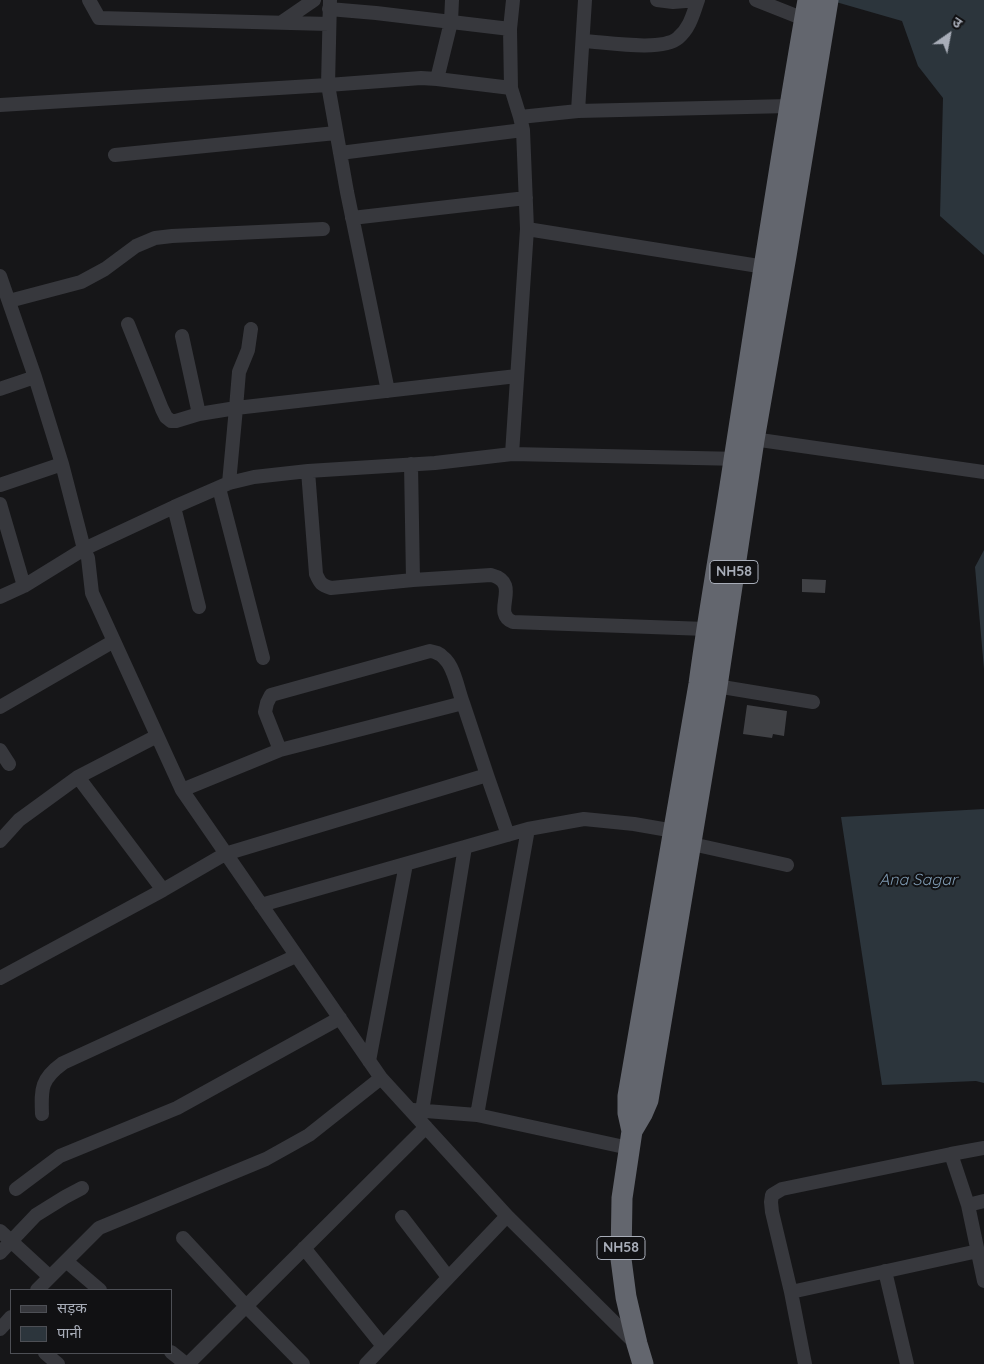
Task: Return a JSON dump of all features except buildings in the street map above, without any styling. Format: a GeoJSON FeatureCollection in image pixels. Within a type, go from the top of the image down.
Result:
{"type":"FeatureCollection","features":[{"type":"Feature","properties":{"kind":"highway","name":"NH58"},"geometry":{"type":"LineString","coordinates":[[640,1358],[626,1297],[621,1259],[622,1198],[630,1139],[648,1100],[682,837],[708,685],[744,448],[765,267],[789,106],[816,10]]}},
{"type":"Feature","properties":{"kind":"highway","name":"NH58"},"geometry":{"type":"LineString","coordinates":[[708,685],[706,629],[786,256],[816,10]]}},
{"type":"Feature","properties":{"kind":"street"},"geometry":{"type":"LineString","coordinates":[[88,0],[99,18],[329,24]]}},
{"type":"Feature","properties":{"kind":"street"},"geometry":{"type":"LineString","coordinates":[[282,22],[314,0]]}},
{"type":"Feature","properties":{"kind":"street"},"geometry":{"type":"LineString","coordinates":[[437,79],[451,22],[452,0]]}},
{"type":"Feature","properties":{"kind":"street"},"geometry":{"type":"LineString","coordinates":[[512,454],[527,229],[521,124],[511,88],[510,29],[513,0]]}},
{"type":"Feature","properties":{"kind":"street"},"geometry":{"type":"LineString","coordinates":[[578,111],[585,0]]}},
{"type":"Feature","properties":{"kind":"street"},"geometry":{"type":"LineString","coordinates":[[582,41],[651,46],[668,44],[677,39],[690,22],[698,0],[673,2],[657,0]]}},
{"type":"Feature","properties":{"kind":"street"},"geometry":{"type":"LineString","coordinates":[[756,0],[816,10]]}},
{"type":"Feature","properties":{"kind":"street"},"geometry":{"type":"LineString","coordinates":[[388,391],[352,218],[328,85],[330,4],[377,6],[451,22],[510,29]]}},
{"type":"Feature","properties":{"kind":"street"},"geometry":{"type":"LineString","coordinates":[[0,104],[421,78],[511,88]]}},
{"type":"Feature","properties":{"kind":"street"},"geometry":{"type":"LineString","coordinates":[[340,153],[521,124],[578,111],[789,106]]}},
{"type":"Feature","properties":{"kind":"street"},"geometry":{"type":"LineString","coordinates":[[115,155],[336,132]]}},
{"type":"Feature","properties":{"kind":"street"},"geometry":{"type":"LineString","coordinates":[[352,218],[526,198]]}},
{"type":"Feature","properties":{"kind":"street"},"geometry":{"type":"LineString","coordinates":[[9,301],[81,282],[105,269],[136,246],[155,238],[323,229]]}},
{"type":"Feature","properties":{"kind":"street"},"geometry":{"type":"LineString","coordinates":[[527,229],[765,267]]}},
{"type":"Feature","properties":{"kind":"street"},"geometry":{"type":"LineString","coordinates":[[0,276],[35,377],[62,464],[88,558],[92,593],[182,790],[381,1078],[416,1110],[426,1127],[640,1358]]}},
{"type":"Feature","properties":{"kind":"street"},"geometry":{"type":"LineString","coordinates":[[128,324],[166,417],[171,421],[236,408],[517,376]]}},
{"type":"Feature","properties":{"kind":"street"},"geometry":{"type":"LineString","coordinates":[[251,329],[248,350],[239,372],[236,408],[224,486],[263,658]]}},
{"type":"Feature","properties":{"kind":"street"},"geometry":{"type":"LineString","coordinates":[[182,336],[200,414]]}},
{"type":"Feature","properties":{"kind":"street"},"geometry":{"type":"LineString","coordinates":[[0,389],[35,377]]}},
{"type":"Feature","properties":{"kind":"street"},"geometry":{"type":"LineString","coordinates":[[0,597],[24,586],[84,549],[174,507],[224,486],[254,477],[512,454],[744,448],[984,472]]}},
{"type":"Feature","properties":{"kind":"street"},"geometry":{"type":"LineString","coordinates":[[0,485],[62,464]]}},
{"type":"Feature","properties":{"kind":"street"},"geometry":{"type":"LineString","coordinates":[[411,464],[414,580]]}},
{"type":"Feature","properties":{"kind":"street"},"geometry":{"type":"LineString","coordinates":[[308,471],[316,574],[320,583],[325,587],[491,575],[499,577],[506,586],[504,615],[513,622],[706,629]]}},
{"type":"Feature","properties":{"kind":"street"},"geometry":{"type":"LineString","coordinates":[[0,504],[24,586]]}},
{"type":"Feature","properties":{"kind":"street"},"geometry":{"type":"LineString","coordinates":[[174,507],[199,607]]}},
{"type":"Feature","properties":{"kind":"street"},"geometry":{"type":"LineString","coordinates":[[0,707],[114,641]]}},
{"type":"Feature","properties":{"kind":"street"},"geometry":{"type":"LineString","coordinates":[[280,750],[265,712],[266,703],[271,695],[430,651],[438,653],[449,664],[508,835]]}},
{"type":"Feature","properties":{"kind":"street"},"geometry":{"type":"LineString","coordinates":[[708,685],[813,702]]}},
{"type":"Feature","properties":{"kind":"street"},"geometry":{"type":"LineString","coordinates":[[182,790],[280,750],[463,702]]}},
{"type":"Feature","properties":{"kind":"street"},"geometry":{"type":"LineString","coordinates":[[0,841],[20,820],[78,777],[157,736]]}},
{"type":"Feature","properties":{"kind":"street"},"geometry":{"type":"LineString","coordinates":[[0,750],[9,764]]}},
{"type":"Feature","properties":{"kind":"street"},"geometry":{"type":"LineString","coordinates":[[0,978],[163,890],[225,854],[487,775]]}},
{"type":"Feature","properties":{"kind":"street"},"geometry":{"type":"LineString","coordinates":[[78,777],[163,890]]}},
{"type":"Feature","properties":{"kind":"street"},"geometry":{"type":"LineString","coordinates":[[261,905],[528,829],[584,819],[634,824],[787,865]]}},
{"type":"Feature","properties":{"kind":"street"},"geometry":{"type":"LineString","coordinates":[[477,1114],[528,829]]}},
{"type":"Feature","properties":{"kind":"street"},"geometry":{"type":"LineString","coordinates":[[416,1110],[465,847]]}},
{"type":"Feature","properties":{"kind":"street"},"geometry":{"type":"LineString","coordinates":[[370,1061],[406,864]]}},
{"type":"Feature","properties":{"kind":"street"},"geometry":{"type":"LineString","coordinates":[[42,1114],[41,1091],[46,1078],[62,1063],[296,956]]}},
{"type":"Feature","properties":{"kind":"street"},"geometry":{"type":"LineString","coordinates":[[16,1189],[60,1156],[177,1108],[340,1018]]}},
{"type":"Feature","properties":{"kind":"street"},"geometry":{"type":"LineString","coordinates":[[38,1289],[99,1228],[266,1159],[309,1135],[381,1078]]}},
{"type":"Feature","properties":{"kind":"street"},"geometry":{"type":"LineString","coordinates":[[416,1110],[477,1114],[630,1139]]}},
{"type":"Feature","properties":{"kind":"street"},"geometry":{"type":"LineString","coordinates":[[172,1353],[187,1364],[426,1127]]}},
{"type":"Feature","properties":{"kind":"street"},"geometry":{"type":"LineString","coordinates":[[805,1364],[791,1292],[770,1202],[772,1195],[782,1190],[984,1148]]}},
{"type":"Feature","properties":{"kind":"street"},"geometry":{"type":"LineString","coordinates":[[951,1154],[968,1205],[984,1281]]}},
{"type":"Feature","properties":{"kind":"street"},"geometry":{"type":"LineString","coordinates":[[0,1253],[36,1215],[82,1188]]}},
{"type":"Feature","properties":{"kind":"street"},"geometry":{"type":"LineString","coordinates":[[968,1205],[984,1201]]}},
{"type":"Feature","properties":{"kind":"street"},"geometry":{"type":"LineString","coordinates":[[366,1364],[507,1216]]}},
{"type":"Feature","properties":{"kind":"street"},"geometry":{"type":"LineString","coordinates":[[402,1217],[448,1277]]}},
{"type":"Feature","properties":{"kind":"street"},"geometry":{"type":"LineString","coordinates":[[0,1231],[50,1277]]}},
{"type":"Feature","properties":{"kind":"street"},"geometry":{"type":"LineString","coordinates":[[184,1238],[246,1306],[303,1364]]}},
{"type":"Feature","properties":{"kind":"street"},"geometry":{"type":"LineString","coordinates":[[304,1248],[383,1346]]}},
{"type":"Feature","properties":{"kind":"street"},"geometry":{"type":"LineString","coordinates":[[791,1292],[978,1251]]}},
{"type":"Feature","properties":{"kind":"street"},"geometry":{"type":"LineString","coordinates":[[66,1261],[99,1289]]}},
{"type":"Feature","properties":{"kind":"street"},"geometry":{"type":"LineString","coordinates":[[885,1272],[907,1364]]}},
{"type":"Feature","properties":{"kind":"street"},"geometry":{"type":"LineString","coordinates":[[46,1354],[58,1364]]}},
{"type":"Feature","properties":{"kind":"water"},"geometry":{"type":"Polygon","coordinates":[[[829,0],[984,0],[984,255],[940,216],[943,98],[918,66],[902,21],[829,0]]]}},
{"type":"Feature","properties":{"kind":"water"},"geometry":{"type":"Polygon","coordinates":[[[984,550],[984,669],[975,567],[984,550]]]}},
{"type":"Feature","properties":{"kind":"water","name":"Ana Sagar"},"geometry":{"type":"Polygon","coordinates":[[[984,809],[984,1083],[976,1081],[882,1085],[841,817],[984,809]]]}}]}
